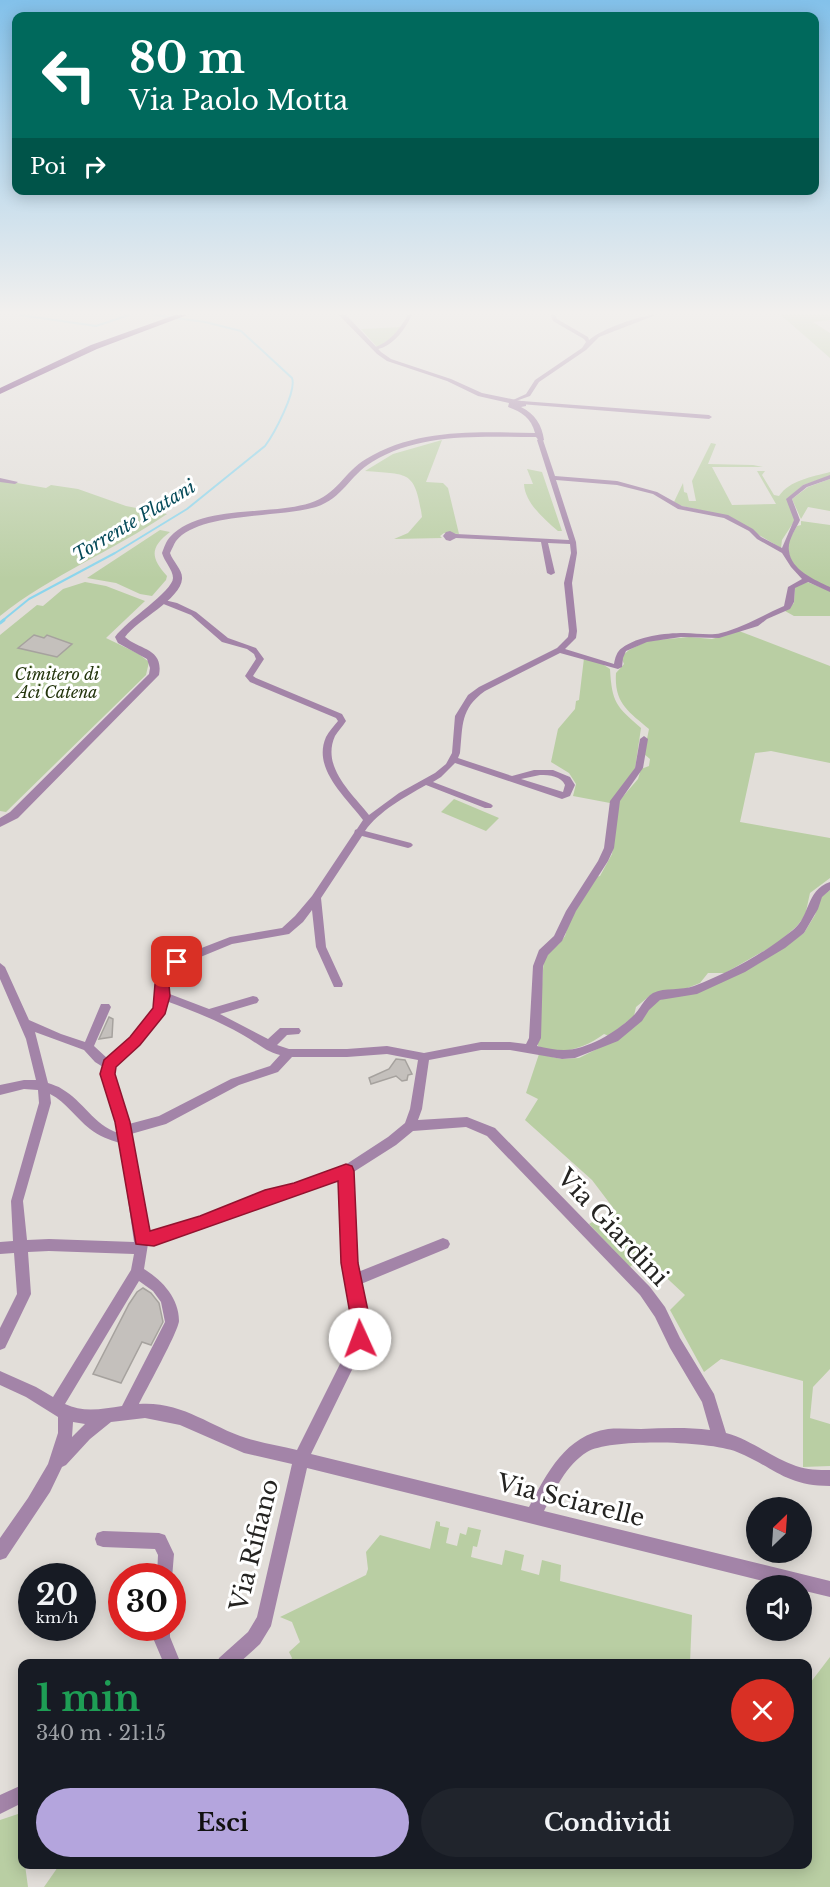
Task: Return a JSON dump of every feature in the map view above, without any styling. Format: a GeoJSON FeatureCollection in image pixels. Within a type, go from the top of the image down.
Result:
{"type":"FeatureCollection","features":[{"type":"Feature","properties":{"kind":"street"},"geometry":{"type":"LineString","coordinates":[[516,403],[709,417]]}},
{"type":"Feature","properties":{"kind":"street"},"geometry":{"type":"LineString","coordinates":[[58,1462],[66,1434],[60,1411],[137,1272],[142,1244],[125,1136],[108,1074],[109,1065],[160,1010],[163,996],[162,984],[177,962],[230,941],[285,931],[316,898],[368,820],[402,795],[426,782],[454,760],[459,716],[474,694],[560,650],[572,638],[568,583],[574,553],[573,542],[532,416],[520,404]]}},
{"type":"Feature","properties":{"kind":"street"},"geometry":{"type":"LineString","coordinates":[[0,823],[14,815],[154,675],[157,667],[154,658],[120,638],[130,624],[160,601],[177,583],[178,577],[166,558],[167,547],[173,538],[188,528],[217,519],[291,510],[322,501],[337,493],[361,466],[389,450],[440,437],[493,435],[540,437]]}},
{"type":"Feature","properties":{"kind":"street"},"geometry":{"type":"LineString","coordinates":[[785,552],[786,543],[797,520],[789,499],[805,486],[830,477]]}},
{"type":"Feature","properties":{"kind":"street"},"geometry":{"type":"LineString","coordinates":[[552,478],[612,482],[664,496],[674,506],[735,520],[759,538],[785,552],[794,566],[807,579],[830,590]]}},
{"type":"Feature","properties":{"kind":"street"},"geometry":{"type":"LineString","coordinates":[[0,480],[15,482]]}},
{"type":"Feature","properties":{"kind":"street"},"geometry":{"type":"LineString","coordinates":[[455,536],[573,542]]}},
{"type":"Feature","properties":{"kind":"street"},"geometry":{"type":"LineString","coordinates":[[543,541],[551,573]]}},
{"type":"Feature","properties":{"kind":"street"},"geometry":{"type":"LineString","coordinates":[[560,650],[596,659],[611,668],[618,667],[618,658],[623,650],[645,640],[681,635],[718,636],[755,624],[764,617],[787,607],[792,587],[807,579]]}},
{"type":"Feature","properties":{"kind":"street"},"geometry":{"type":"LineString","coordinates":[[160,601],[192,613],[228,642],[251,647],[256,651],[260,659],[250,671],[249,676],[253,680],[339,716],[342,721],[331,736],[327,749],[329,768],[368,820]]}},
{"type":"Feature","properties":{"kind":"street"},"geometry":{"type":"LineString","coordinates":[[530,1049],[535,1038],[540,959],[558,938],[583,890],[603,861],[609,848],[615,801],[639,768],[644,739]]}},
{"type":"Feature","properties":{"kind":"street"},"geometry":{"type":"LineString","coordinates":[[454,760],[513,780],[562,796],[567,794],[570,785],[567,779],[559,773],[547,771],[534,771],[513,780]]}},
{"type":"Feature","properties":{"kind":"street"},"geometry":{"type":"LineString","coordinates":[[426,782],[488,806]]}},
{"type":"Feature","properties":{"kind":"street"},"geometry":{"type":"LineString","coordinates":[[358,832],[408,845]]}},
{"type":"Feature","properties":{"kind":"street"},"geometry":{"type":"LineString","coordinates":[[163,996],[208,1013],[276,1050],[289,1053],[387,1050],[424,1058],[481,1046],[510,1046],[562,1055],[575,1054],[614,1038],[638,1018],[645,1007],[657,996],[693,991],[741,969],[781,945],[800,930],[813,909],[817,895],[830,885]]}},
{"type":"Feature","properties":{"kind":"street"},"geometry":{"type":"LineString","coordinates":[[316,898],[321,947],[338,984]]}},
{"type":"Feature","properties":{"kind":"street"},"geometry":{"type":"LineString","coordinates":[[0,967],[32,1039],[45,1103],[17,1202],[24,1294],[0,1342]]}},
{"type":"Feature","properties":{"kind":"street"},"geometry":{"type":"LineString","coordinates":[[208,1013],[252,1000]]}},
{"type":"Feature","properties":{"kind":"street"},"geometry":{"type":"LineString","coordinates":[[88,1047],[96,1035],[99,1018],[105,1007]]}},
{"type":"Feature","properties":{"kind":"street"},"geometry":{"type":"LineString","coordinates":[[25,1023],[57,1038],[88,1047],[99,1059],[109,1065]]}},
{"type":"Feature","properties":{"kind":"street"},"geometry":{"type":"LineString","coordinates":[[268,1046],[284,1031],[296,1031]]}},
{"type":"Feature","properties":{"kind":"street"},"geometry":{"type":"LineString","coordinates":[[0,1089],[20,1083],[43,1085],[70,1100],[98,1131],[110,1138],[125,1136],[162,1120],[235,1082],[274,1069],[289,1053]]}},
{"type":"Feature","properties":{"kind":"street"},"geometry":{"type":"LineString","coordinates":[[0,1248],[142,1244],[265,1198],[346,1171],[393,1141],[410,1126],[416,1110],[424,1058]]}},
{"type":"Feature","properties":{"kind":"street","name":"Via Giardini"},"geometry":{"type":"LineString","coordinates":[[410,1126],[467,1122],[491,1132],[645,1291],[660,1312],[675,1343],[709,1399],[720,1439]]}},
{"type":"Feature","properties":{"kind":"street","name":"Via Rifiano"},"geometry":{"type":"LineString","coordinates":[[231,1659],[254,1638],[265,1620],[301,1459],[360,1339],[362,1325],[350,1263],[346,1171]]}},
{"type":"Feature","properties":{"kind":"street"},"geometry":{"type":"LineString","coordinates":[[353,1281],[443,1244]]}},
{"type":"Feature","properties":{"kind":"street"},"geometry":{"type":"LineString","coordinates":[[127,1412],[172,1323],[171,1307],[164,1293],[153,1281],[137,1272]]}},
{"type":"Feature","properties":{"kind":"street"},"geometry":{"type":"LineString","coordinates":[[4,1383],[31,1392],[60,1411],[89,1419],[106,1417]]}},
{"type":"Feature","properties":{"kind":"street","name":"Via Sciarelle"},"geometry":{"type":"LineString","coordinates":[[106,1417],[145,1410],[162,1412],[244,1445],[830,1589]]}},
{"type":"Feature","properties":{"kind":"street"},"geometry":{"type":"LineString","coordinates":[[0,1552],[58,1462],[85,1434],[106,1417]]}},
{"type":"Feature","properties":{"kind":"street"},"geometry":{"type":"LineString","coordinates":[[533,1515],[559,1470],[574,1450],[591,1440],[608,1437],[720,1439],[747,1449],[805,1479],[830,1478]]}},
{"type":"Feature","properties":{"kind":"street"},"geometry":{"type":"LineString","coordinates":[[103,1539],[159,1541],[166,1554],[166,1563]]}},
{"type":"Feature","properties":{"kind":"street"},"geometry":{"type":"LineString","coordinates":[[162,1641],[171,1659]]}},
{"type":"Feature","properties":{"kind":"street"},"geometry":{"type":"LineString","coordinates":[[0,1805],[18,1796]]}},
{"type":"Feature","properties":{"kind":"green space"},"geometry":{"type":"Polygon","coordinates":[[[442,440],[426,482],[443,483],[448,488],[459,534],[444,533],[440,536],[442,538],[394,539],[408,533],[422,517],[416,490],[412,482],[400,475],[365,471],[393,454],[442,440]]]}},
{"type":"Feature","properties":{"kind":"green space"},"geometry":{"type":"Polygon","coordinates":[[[711,443],[716,444],[708,464],[763,467],[712,467],[732,505],[776,504],[757,471],[765,471],[762,475],[774,495],[779,496],[795,483],[830,472],[830,476],[803,485],[787,499],[795,520],[782,540],[781,548],[727,516],[673,504],[683,483],[684,492],[687,493],[689,501],[696,501],[692,481],[711,443]]]}},
{"type":"Feature","properties":{"kind":"green space"},"geometry":{"type":"Polygon","coordinates":[[[527,469],[542,472],[562,531],[558,531],[541,516],[528,498],[524,484],[533,484],[527,469]]]}},
{"type":"Feature","properties":{"kind":"green space"},"geometry":{"type":"Polygon","coordinates":[[[830,479],[830,511],[808,507],[801,519],[792,499],[808,487],[830,479]]]}},
{"type":"Feature","properties":{"kind":"green space"},"geometry":{"type":"Polygon","coordinates":[[[0,480],[46,488],[51,485],[78,489],[126,506],[167,514],[61,575],[0,616],[0,480]]]}},
{"type":"Feature","properties":{"kind":"green space"},"geometry":{"type":"Polygon","coordinates":[[[801,521],[830,525],[830,589],[816,583],[795,566],[788,552],[789,542],[797,526],[801,525],[801,521]]]}},
{"type":"Feature","properties":{"kind":"green space"},"geometry":{"type":"Polygon","coordinates":[[[160,530],[170,532],[158,543],[155,553],[158,564],[167,576],[152,596],[140,594],[116,583],[87,578],[160,530]]]}},
{"type":"Feature","properties":{"kind":"green space","name":"Cimitero di Aci Catena"},"geometry":{"type":"Polygon","coordinates":[[[85,582],[106,586],[145,601],[106,638],[139,654],[149,662],[146,675],[6,812],[0,811],[0,635],[37,605],[43,606],[63,589],[85,582]]]}},
{"type":"Feature","properties":{"kind":"green space"},"geometry":{"type":"Polygon","coordinates":[[[807,582],[830,591],[830,616],[794,616],[785,611],[794,603],[795,587],[807,582]]]}},
{"type":"Feature","properties":{"kind":"green space"},"geometry":{"type":"Polygon","coordinates":[[[739,631],[830,666],[830,763],[771,751],[755,753],[740,822],[830,838],[830,878],[810,893],[805,916],[776,944],[725,973],[708,973],[700,983],[685,989],[652,994],[636,1007],[634,1016],[609,1036],[604,1034],[581,1047],[563,1051],[538,1046],[544,956],[565,936],[569,922],[595,877],[600,876],[612,854],[619,801],[638,779],[641,769],[649,766],[650,759],[644,754],[649,729],[624,706],[617,692],[616,673],[624,664],[621,657],[647,641],[689,637],[712,639],[739,631]]]}},
{"type":"Feature","properties":{"kind":"green space"},"geometry":{"type":"Polygon","coordinates":[[[584,658],[601,663],[610,669],[612,689],[617,703],[641,728],[635,769],[610,803],[573,796],[576,784],[569,773],[551,762],[558,729],[575,709],[576,701],[579,700],[584,658]]]}},
{"type":"Feature","properties":{"kind":"green space"},"geometry":{"type":"Polygon","coordinates":[[[454,799],[499,818],[486,831],[441,812],[454,799]]]}},
{"type":"Feature","properties":{"kind":"green space"},"geometry":{"type":"Polygon","coordinates":[[[830,890],[830,1369],[813,1387],[810,1418],[830,1424],[830,1466],[803,1467],[803,1381],[721,1359],[704,1372],[670,1310],[685,1295],[642,1255],[630,1267],[589,1224],[614,1209],[592,1180],[525,1120],[538,1099],[526,1093],[539,1054],[561,1059],[579,1058],[617,1039],[657,1001],[756,965],[804,933],[815,915],[820,898],[830,890]]]}},
{"type":"Feature","properties":{"kind":"green space"},"geometry":{"type":"Polygon","coordinates":[[[436,1521],[440,1522],[440,1526],[449,1528],[446,1543],[457,1546],[460,1533],[466,1535],[468,1527],[481,1530],[477,1547],[473,1546],[471,1557],[502,1565],[505,1550],[524,1555],[521,1570],[539,1575],[542,1560],[561,1565],[560,1581],[692,1615],[690,1659],[291,1659],[289,1652],[300,1642],[292,1622],[280,1617],[366,1575],[368,1569],[366,1552],[380,1535],[430,1549],[436,1521]]]}},
{"type":"Feature","properties":{"kind":"green space"},"geometry":{"type":"Polygon","coordinates":[[[830,1657],[830,1887],[44,1887],[57,1869],[812,1869],[812,1680],[830,1657]]]}},
{"type":"Feature","properties":{"kind":"green space"},"geometry":{"type":"Polygon","coordinates":[[[18,1814],[18,1869],[26,1869],[28,1887],[0,1887],[0,1820],[18,1814]]]}},
{"type":"Feature","properties":{"kind":"building"},"geometry":{"type":"Polygon","coordinates":[[[34,635],[44,638],[47,635],[72,644],[57,657],[18,648],[34,635]]]}},
{"type":"Feature","properties":{"kind":"building"},"geometry":{"type":"Polygon","coordinates":[[[109,1017],[113,1019],[112,1037],[99,1039],[109,1017]]]}},
{"type":"Feature","properties":{"kind":"building"},"geometry":{"type":"Polygon","coordinates":[[[396,1059],[405,1060],[412,1074],[408,1075],[407,1080],[402,1081],[396,1076],[371,1084],[369,1078],[389,1069],[396,1059]]]}},
{"type":"Feature","properties":{"kind":"building"},"geometry":{"type":"Polygon","coordinates":[[[143,1288],[151,1293],[159,1303],[163,1322],[151,1345],[142,1342],[121,1383],[93,1374],[129,1304],[137,1292],[143,1288]]]}},
{"type":"Feature","properties":{"kind":"waterway","name":"Torrente Platani"},"geometry":{"type":"LineString","coordinates":[[2,621],[29,599],[115,553],[187,509],[265,446],[288,403]]}},
{"type":"Feature","properties":{"kind":"waterway","name":"Torrente Platani"},"geometry":{"type":"LineString","coordinates":[[0,623],[4,620]]}},
{"type":"Feature","properties":{"kind":"route"},"geometry":{"type":"LineString","coordinates":[[177,962],[162,984],[163,996],[160,1010],[135,1041],[109,1065],[108,1074],[123,1122],[129,1171],[142,1239],[154,1238],[203,1223],[265,1198],[346,1171],[350,1263],[362,1325],[360,1339]]}}]}
